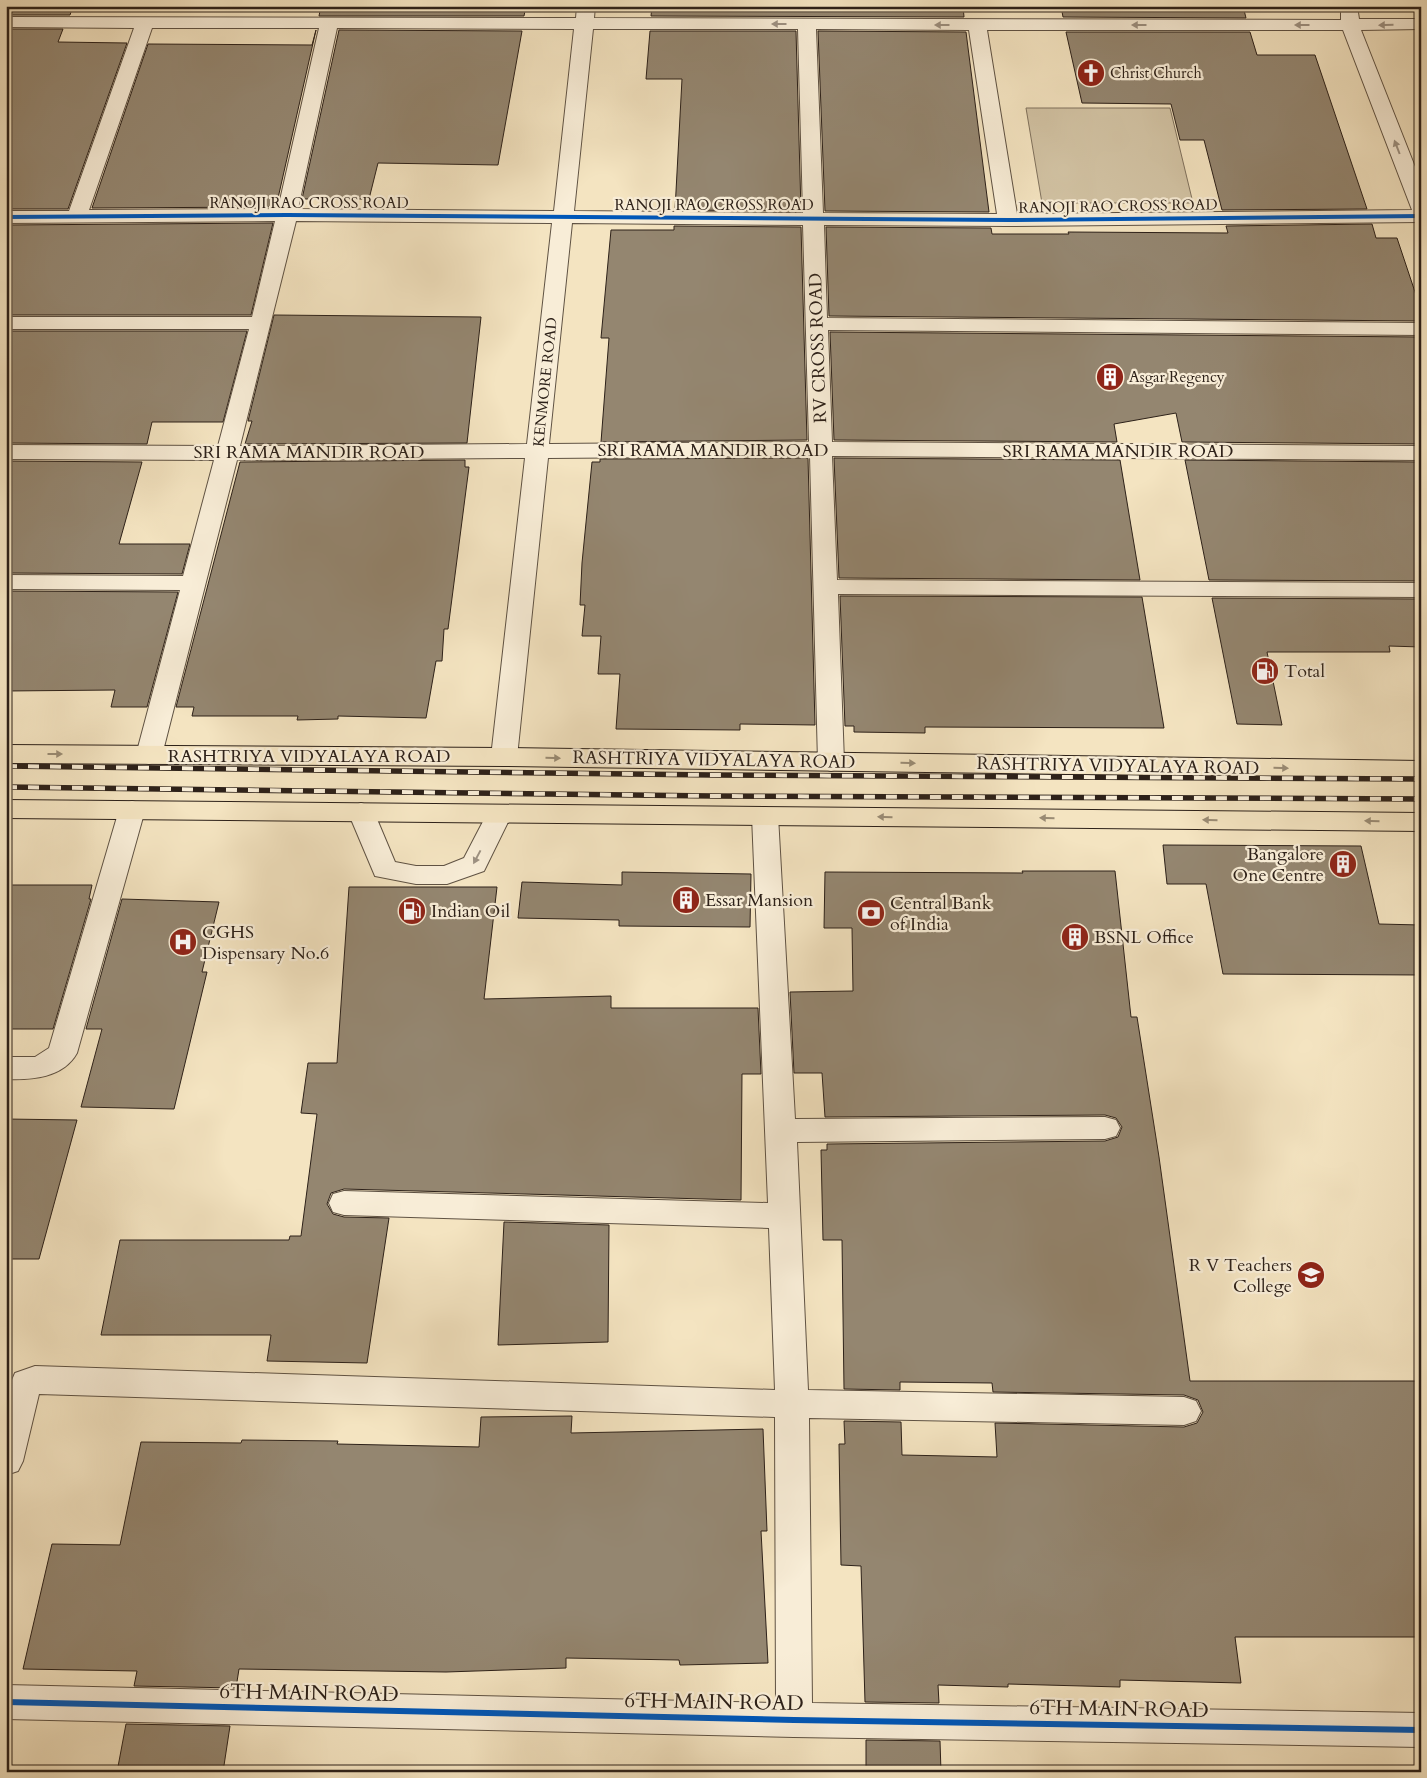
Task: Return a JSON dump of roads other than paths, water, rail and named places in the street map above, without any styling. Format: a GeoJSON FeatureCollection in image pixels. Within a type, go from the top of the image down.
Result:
{"type":"FeatureCollection","features":[{"type":"Feature","properties":{"kind":"main road","name":"RASHTRIYA VIDYALAYA ROAD"},"geometry":{"type":"LineString","coordinates":[[6,754],[504,757],[1421,770]]}},
{"type":"Feature","properties":{"kind":"main road"},"geometry":{"type":"LineString","coordinates":[[6,809],[1421,822]]}},
{"type":"Feature","properties":{"kind":"street"},"geometry":{"type":"LineString","coordinates":[[1349,6],[1350,26],[1421,208]]}},
{"type":"Feature","properties":{"kind":"street"},"geometry":{"type":"LineString","coordinates":[[6,22],[328,23],[585,15],[807,24],[1350,26],[1421,24]]}},
{"type":"Feature","properties":{"kind":"street","name":"KENMORE ROAD"},"geometry":{"type":"LineString","coordinates":[[504,757],[585,15]]}},
{"type":"Feature","properties":{"kind":"street"},"geometry":{"type":"LineString","coordinates":[[77,217],[144,23]]}},
{"type":"Feature","properties":{"kind":"street"},"geometry":{"type":"LineString","coordinates":[[149,755],[261,323],[287,214],[328,23]]}},
{"type":"Feature","properties":{"kind":"street","name":"RV CROSS ROAD"},"geometry":{"type":"LineString","coordinates":[[807,24],[831,762]]}},
{"type":"Feature","properties":{"kind":"street"},"geometry":{"type":"LineString","coordinates":[[977,25],[1008,220]]}},
{"type":"Feature","properties":{"kind":"street","name":"RANOJI RAO CROSS ROAD"},"geometry":{"type":"LineString","coordinates":[[6,217],[287,214],[1008,220],[1421,216]]}},
{"type":"Feature","properties":{"kind":"street"},"geometry":{"type":"LineString","coordinates":[[6,323],[261,323]]}},
{"type":"Feature","properties":{"kind":"street"},"geometry":{"type":"LineString","coordinates":[[817,324],[1421,328]]}},
{"type":"Feature","properties":{"kind":"street","name":"SRI RAMA MANDIR ROAD"},"geometry":{"type":"LineString","coordinates":[[6,452],[226,454],[821,449],[1421,453]]}},
{"type":"Feature","properties":{"kind":"street"},"geometry":{"type":"LineString","coordinates":[[6,582],[193,583]]}},
{"type":"Feature","properties":{"kind":"street"},"geometry":{"type":"LineString","coordinates":[[826,588],[1421,590]]}},
{"type":"Feature","properties":{"kind":"street"},"geometry":{"type":"LineString","coordinates":[[6,1068],[34,1070],[50,1064],[62,1053],[132,810]]}},
{"type":"Feature","properties":{"kind":"street"},"geometry":{"type":"LineString","coordinates":[[361,812],[385,869],[416,875],[448,875],[474,864],[500,814]]}},
{"type":"Feature","properties":{"kind":"street"},"geometry":{"type":"LineString","coordinates":[[764,816],[781,1131],[792,1404],[794,1720]]}},
{"type":"Feature","properties":{"kind":"street"},"geometry":{"type":"LineString","coordinates":[[781,1131],[1105,1128]]}},
{"type":"Feature","properties":{"kind":"street"},"geometry":{"type":"LineString","coordinates":[[344,1203],[784,1216]]}},
{"type":"Feature","properties":{"kind":"street"},"geometry":{"type":"LineString","coordinates":[[6,1461],[23,1393],[27,1383],[35,1380],[792,1404],[1184,1411]]}},
{"type":"Feature","properties":{"kind":"street","name":"6TH MAIN ROAD"},"geometry":{"type":"LineString","coordinates":[[6,1702],[794,1720],[1421,1730]]}},
{"type":"Feature","properties":{"kind":"railway"},"geometry":{"type":"LineString","coordinates":[[6,766],[713,775],[1421,779]]}},
{"type":"Feature","properties":{"kind":"railway"},"geometry":{"type":"LineString","coordinates":[[6,787],[713,796],[1421,799]]}},
{"type":"Feature","properties":{"kind":"place","name":"Christ Church"},"geometry":{"type":"Point","coordinates":[1091,73]}},
{"type":"Feature","properties":{"kind":"place","name":"Asgar Regency"},"geometry":{"type":"Point","coordinates":[1110,377]}},
{"type":"Feature","properties":{"kind":"place","name":"Total"},"geometry":{"type":"Point","coordinates":[1265,671]}},
{"type":"Feature","properties":{"kind":"place","name":"Bangalore One Centre"},"geometry":{"type":"Point","coordinates":[1343,864]}},
{"type":"Feature","properties":{"kind":"place","name":"Essar Mansion"},"geometry":{"type":"Point","coordinates":[686,900]}},
{"type":"Feature","properties":{"kind":"place","name":"Indian Oil"},"geometry":{"type":"Point","coordinates":[412,911]}},
{"type":"Feature","properties":{"kind":"place","name":"Central Bank of India"},"geometry":{"type":"Point","coordinates":[871,913]}},
{"type":"Feature","properties":{"kind":"place","name":"BSNL Office"},"geometry":{"type":"Point","coordinates":[1075,937]}},
{"type":"Feature","properties":{"kind":"place","name":"CGHS Dispensary No.6"},"geometry":{"type":"Point","coordinates":[183,942]}},
{"type":"Feature","properties":{"kind":"place","name":"R V Teachers College"},"geometry":{"type":"Point","coordinates":[1311,1275]}}]}
